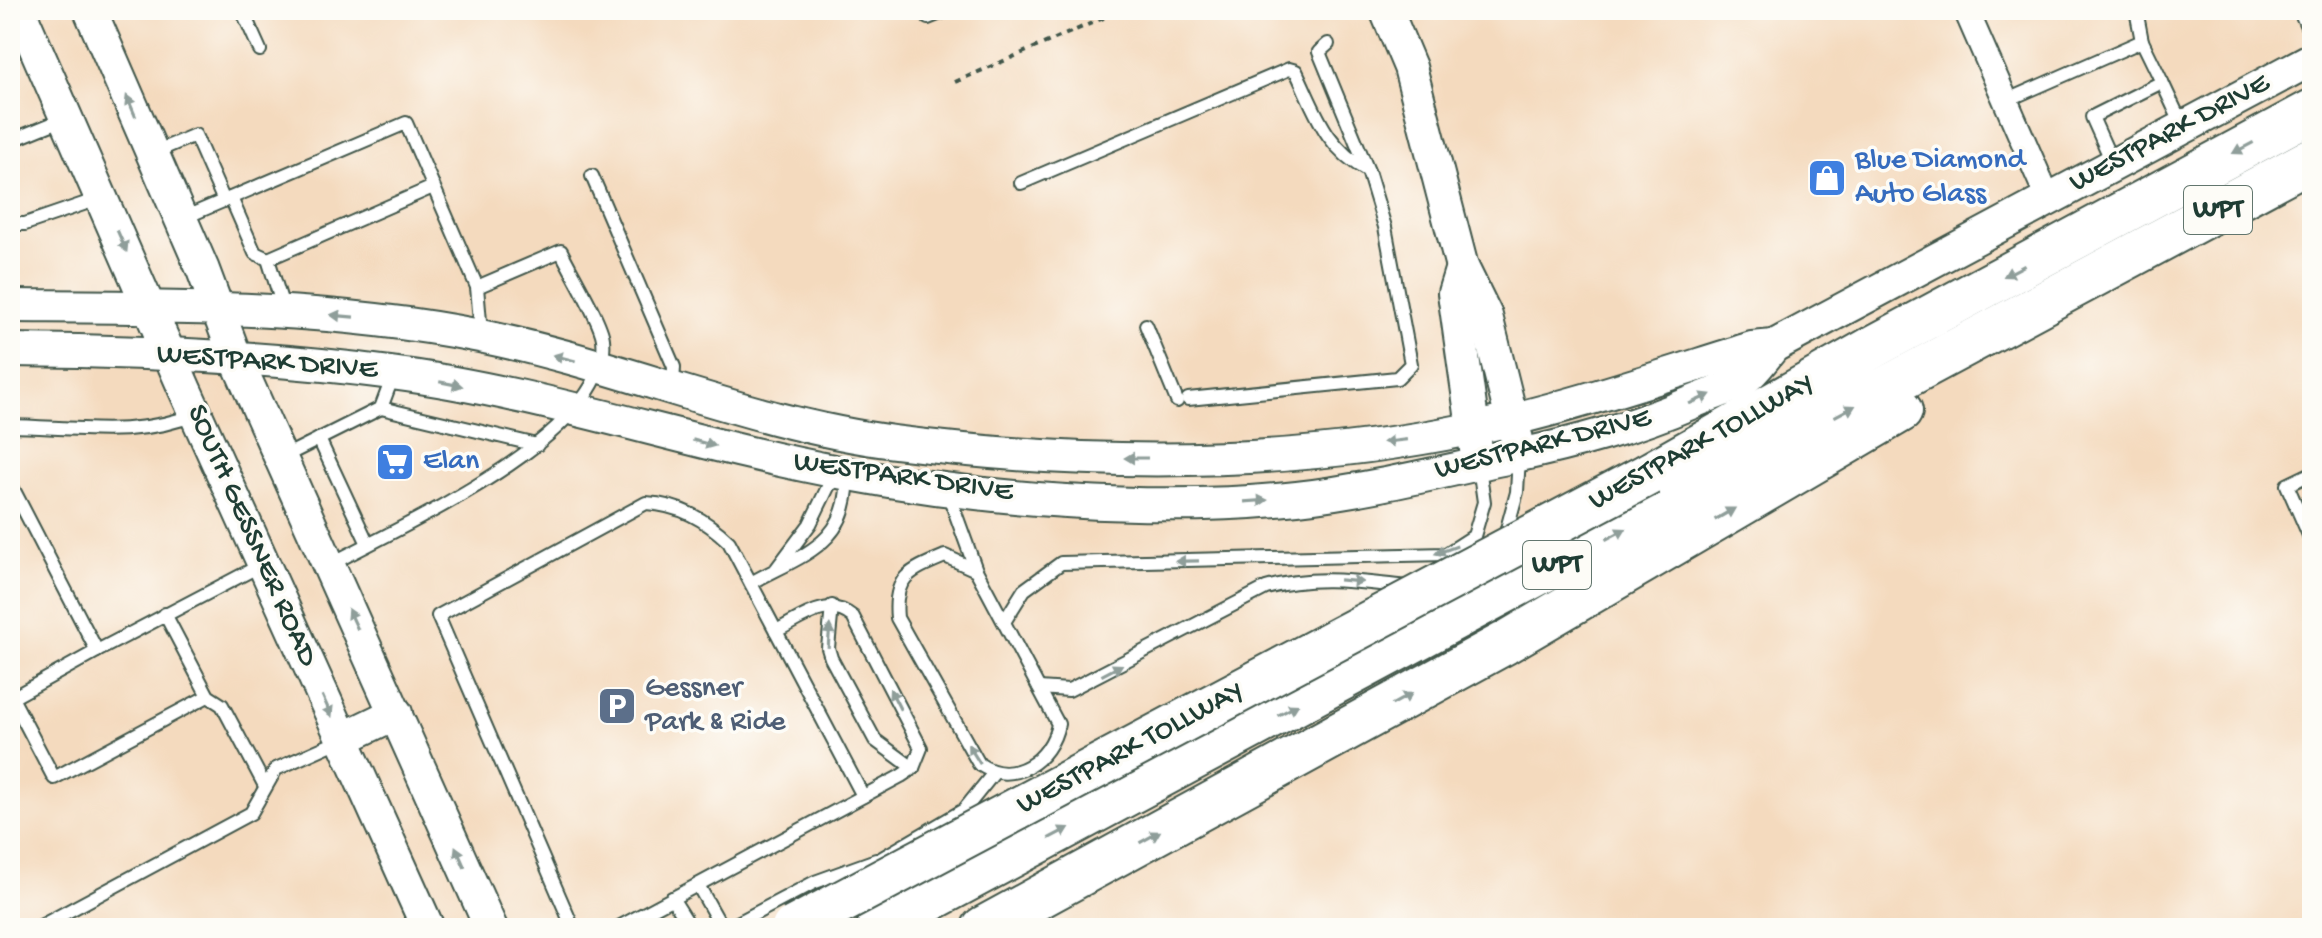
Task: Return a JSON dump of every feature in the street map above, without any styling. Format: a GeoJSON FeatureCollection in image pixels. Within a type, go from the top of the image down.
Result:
{"type":"FeatureCollection","features":[{"type":"Feature","properties":{"kind":"highway","name":"WESTPARK TOLLWAY"},"geometry":{"type":"LineString","coordinates":[[789,924],[1649,474],[1877,345],[2312,111]]}},
{"type":"Feature","properties":{"kind":"highway","name":"WESTPARK TOLLWAY"},"geometry":{"type":"LineString","coordinates":[[878,928],[2312,159]]}},
{"type":"Feature","properties":{"kind":"highway"},"geometry":{"type":"LineString","coordinates":[[983,928],[1560,611],[2070,313],[2123,261]]}},
{"type":"Feature","properties":{"kind":"main road","name":"SOUTH GESSNER ROAD"},"geometry":{"type":"LineString","coordinates":[[19,10],[169,354],[428,928]]}},
{"type":"Feature","properties":{"kind":"main road","name":"SOUTH GESSNER ROAD"},"geometry":{"type":"LineString","coordinates":[[90,10],[181,219],[235,356],[491,928]]}},
{"type":"Feature","properties":{"kind":"main road"},"geometry":{"type":"LineString","coordinates":[[1386,10],[1410,67],[1462,267],[1486,316],[1514,418],[1519,455]]}},
{"type":"Feature","properties":{"kind":"main road","name":"WESTPARK DRIVE"},"geometry":{"type":"LineString","coordinates":[[10,350],[235,356],[394,373],[579,409],[728,449],[847,474],[947,489],[1181,506],[1298,498],[1478,464],[1622,432],[1672,411],[1745,379],[1774,346],[2312,59]]}},
{"type":"Feature","properties":{"kind":"main road"},"geometry":{"type":"LineString","coordinates":[[1462,267],[1454,293],[1478,464]]}},
{"type":"Feature","properties":{"kind":"main road","name":"WESTPARK DRIVE"},"geometry":{"type":"LineString","coordinates":[[10,306],[217,306],[356,317],[481,336],[814,430],[1072,458],[1245,457],[1335,449],[1472,429],[1752,348],[1774,346]]}},
{"type":"Feature","properties":{"kind":"main road"},"geometry":{"type":"LineString","coordinates":[[847,474],[855,436]]}},
{"type":"Feature","properties":{"kind":"main road"},"geometry":{"type":"LineString","coordinates":[[1181,506],[1186,457]]}},
{"type":"Feature","properties":{"kind":"main road"},"geometry":{"type":"LineString","coordinates":[[342,739],[396,713]]}},
{"type":"Feature","properties":{"kind":"street"},"geometry":{"type":"LineString","coordinates":[[1966,10],[2048,198]]}},
{"type":"Feature","properties":{"kind":"street"},"geometry":{"type":"LineString","coordinates":[[2306,10],[2312,23]]}},
{"type":"Feature","properties":{"kind":"lane"},"geometry":{"type":"LineString","coordinates":[[242,10],[260,50]]}},
{"type":"Feature","properties":{"kind":"lane"},"geometry":{"type":"LineString","coordinates":[[928,18],[948,10]]}},
{"type":"Feature","properties":{"kind":"lane"},"geometry":{"type":"LineString","coordinates":[[2136,10],[2142,41],[2183,127]]}},
{"type":"Feature","properties":{"kind":"lane"},"geometry":{"type":"LineString","coordinates":[[2005,101],[2142,41]]}},
{"type":"Feature","properties":{"kind":"lane"},"geometry":{"type":"LineString","coordinates":[[1146,325],[1182,400],[1397,378],[1411,364],[1385,227],[1368,171],[1319,52],[1328,44]]}},
{"type":"Feature","properties":{"kind":"lane"},"geometry":{"type":"LineString","coordinates":[[1021,183],[1289,69],[1296,71],[1330,142],[1344,157],[1368,171]]}},
{"type":"Feature","properties":{"kind":"lane"},"geometry":{"type":"LineString","coordinates":[[2113,164],[2092,117],[2162,82]]}},
{"type":"Feature","properties":{"kind":"lane"},"geometry":{"type":"LineString","coordinates":[[10,141],[67,118]]}},
{"type":"Feature","properties":{"kind":"lane"},"geometry":{"type":"LineString","coordinates":[[181,219],[406,123],[477,287],[481,336]]}},
{"type":"Feature","properties":{"kind":"lane"},"geometry":{"type":"LineString","coordinates":[[152,154],[195,135],[255,253],[268,259],[284,310]]}},
{"type":"Feature","properties":{"kind":"lane"},"geometry":{"type":"LineString","coordinates":[[592,176],[674,367],[672,388]]}},
{"type":"Feature","properties":{"kind":"lane"},"geometry":{"type":"LineString","coordinates":[[268,259],[433,187]]}},
{"type":"Feature","properties":{"kind":"lane"},"geometry":{"type":"LineString","coordinates":[[10,224],[25,224],[103,197]]}},
{"type":"Feature","properties":{"kind":"lane"},"geometry":{"type":"LineString","coordinates":[[329,565],[473,487],[537,445],[579,409],[600,368],[603,338],[561,251],[477,287]]}},
{"type":"Feature","properties":{"kind":"lane"},"geometry":{"type":"LineString","coordinates":[[381,408],[394,373]]}},
{"type":"Feature","properties":{"kind":"lane"},"geometry":{"type":"LineString","coordinates":[[281,458],[381,408],[537,445]]}},
{"type":"Feature","properties":{"kind":"lane"},"geometry":{"type":"LineString","coordinates":[[10,426],[129,431],[159,427],[196,414]]}},
{"type":"Feature","properties":{"kind":"lane"},"geometry":{"type":"LineString","coordinates":[[319,439],[368,544]]}},
{"type":"Feature","properties":{"kind":"lane"},"geometry":{"type":"LineString","coordinates":[[1039,688],[1069,690],[1091,681],[1266,588],[1315,578],[1414,587],[1460,577],[1494,553],[1510,529],[1519,455]]}},
{"type":"Feature","properties":{"kind":"lane"},"geometry":{"type":"LineString","coordinates":[[1004,622],[1024,590],[1061,563],[1446,554],[1474,536],[1484,502],[1478,464]]}},
{"type":"Feature","properties":{"kind":"lane"},"geometry":{"type":"LineString","coordinates":[[2312,473],[2287,485],[2312,542]]}},
{"type":"Feature","properties":{"kind":"lane"},"geometry":{"type":"LineString","coordinates":[[751,583],[777,568],[807,557],[821,544],[848,497],[847,474],[829,485],[810,524],[777,568]]}},
{"type":"Feature","properties":{"kind":"lane"},"geometry":{"type":"LineString","coordinates":[[10,483],[97,651]]}},
{"type":"Feature","properties":{"kind":"lane"},"geometry":{"type":"LineString","coordinates":[[947,489],[976,570],[1058,724],[1055,740],[1045,756],[1011,774],[993,774],[979,764],[897,618],[895,595],[902,579],[945,556],[976,570]]}},
{"type":"Feature","properties":{"kind":"lane"},"geometry":{"type":"LineString","coordinates":[[573,928],[438,616],[646,503],[684,510],[729,542],[863,796]]}},
{"type":"Feature","properties":{"kind":"lane"},"geometry":{"type":"LineString","coordinates":[[208,696],[54,778],[11,696],[263,564]]}},
{"type":"Feature","properties":{"kind":"lane"},"geometry":{"type":"LineString","coordinates":[[617,928],[913,768],[921,748],[853,617],[832,606],[823,607],[776,631]]}},
{"type":"Feature","properties":{"kind":"lane"},"geometry":{"type":"LineString","coordinates":[[832,606],[828,648],[831,658],[875,740],[913,768]]}},
{"type":"Feature","properties":{"kind":"lane"},"geometry":{"type":"LineString","coordinates":[[165,614],[208,696],[222,705],[265,786]]}},
{"type":"Feature","properties":{"kind":"lane"},"geometry":{"type":"LineString","coordinates":[[37,928],[251,813],[276,769],[342,739]]}},
{"type":"Feature","properties":{"kind":"lane"},"geometry":{"type":"LineString","coordinates":[[789,924],[879,859],[964,810],[993,774]]}},
{"type":"Feature","properties":{"kind":"lane"},"geometry":{"type":"LineString","coordinates":[[728,928],[815,882],[879,859]]}},
{"type":"Feature","properties":{"kind":"lane"},"geometry":{"type":"LineString","coordinates":[[698,885],[722,928]]}},
{"type":"Feature","properties":{"kind":"lane"},"geometry":{"type":"LineString","coordinates":[[672,898],[691,928]]}},
{"type":"Feature","properties":{"kind":"path"},"geometry":{"type":"LineString","coordinates":[[955,82],[1122,10]]}},
{"type":"Feature","properties":{"kind":"place","name":"Blue Diamond Auto Glass"},"geometry":{"type":"Point","coordinates":[1827,178]}},
{"type":"Feature","properties":{"kind":"place","name":"Elan"},"geometry":{"type":"Point","coordinates":[395,462]}},
{"type":"Feature","properties":{"kind":"place","name":"Gessner Park & Ride"},"geometry":{"type":"Point","coordinates":[617,706]}}]}
